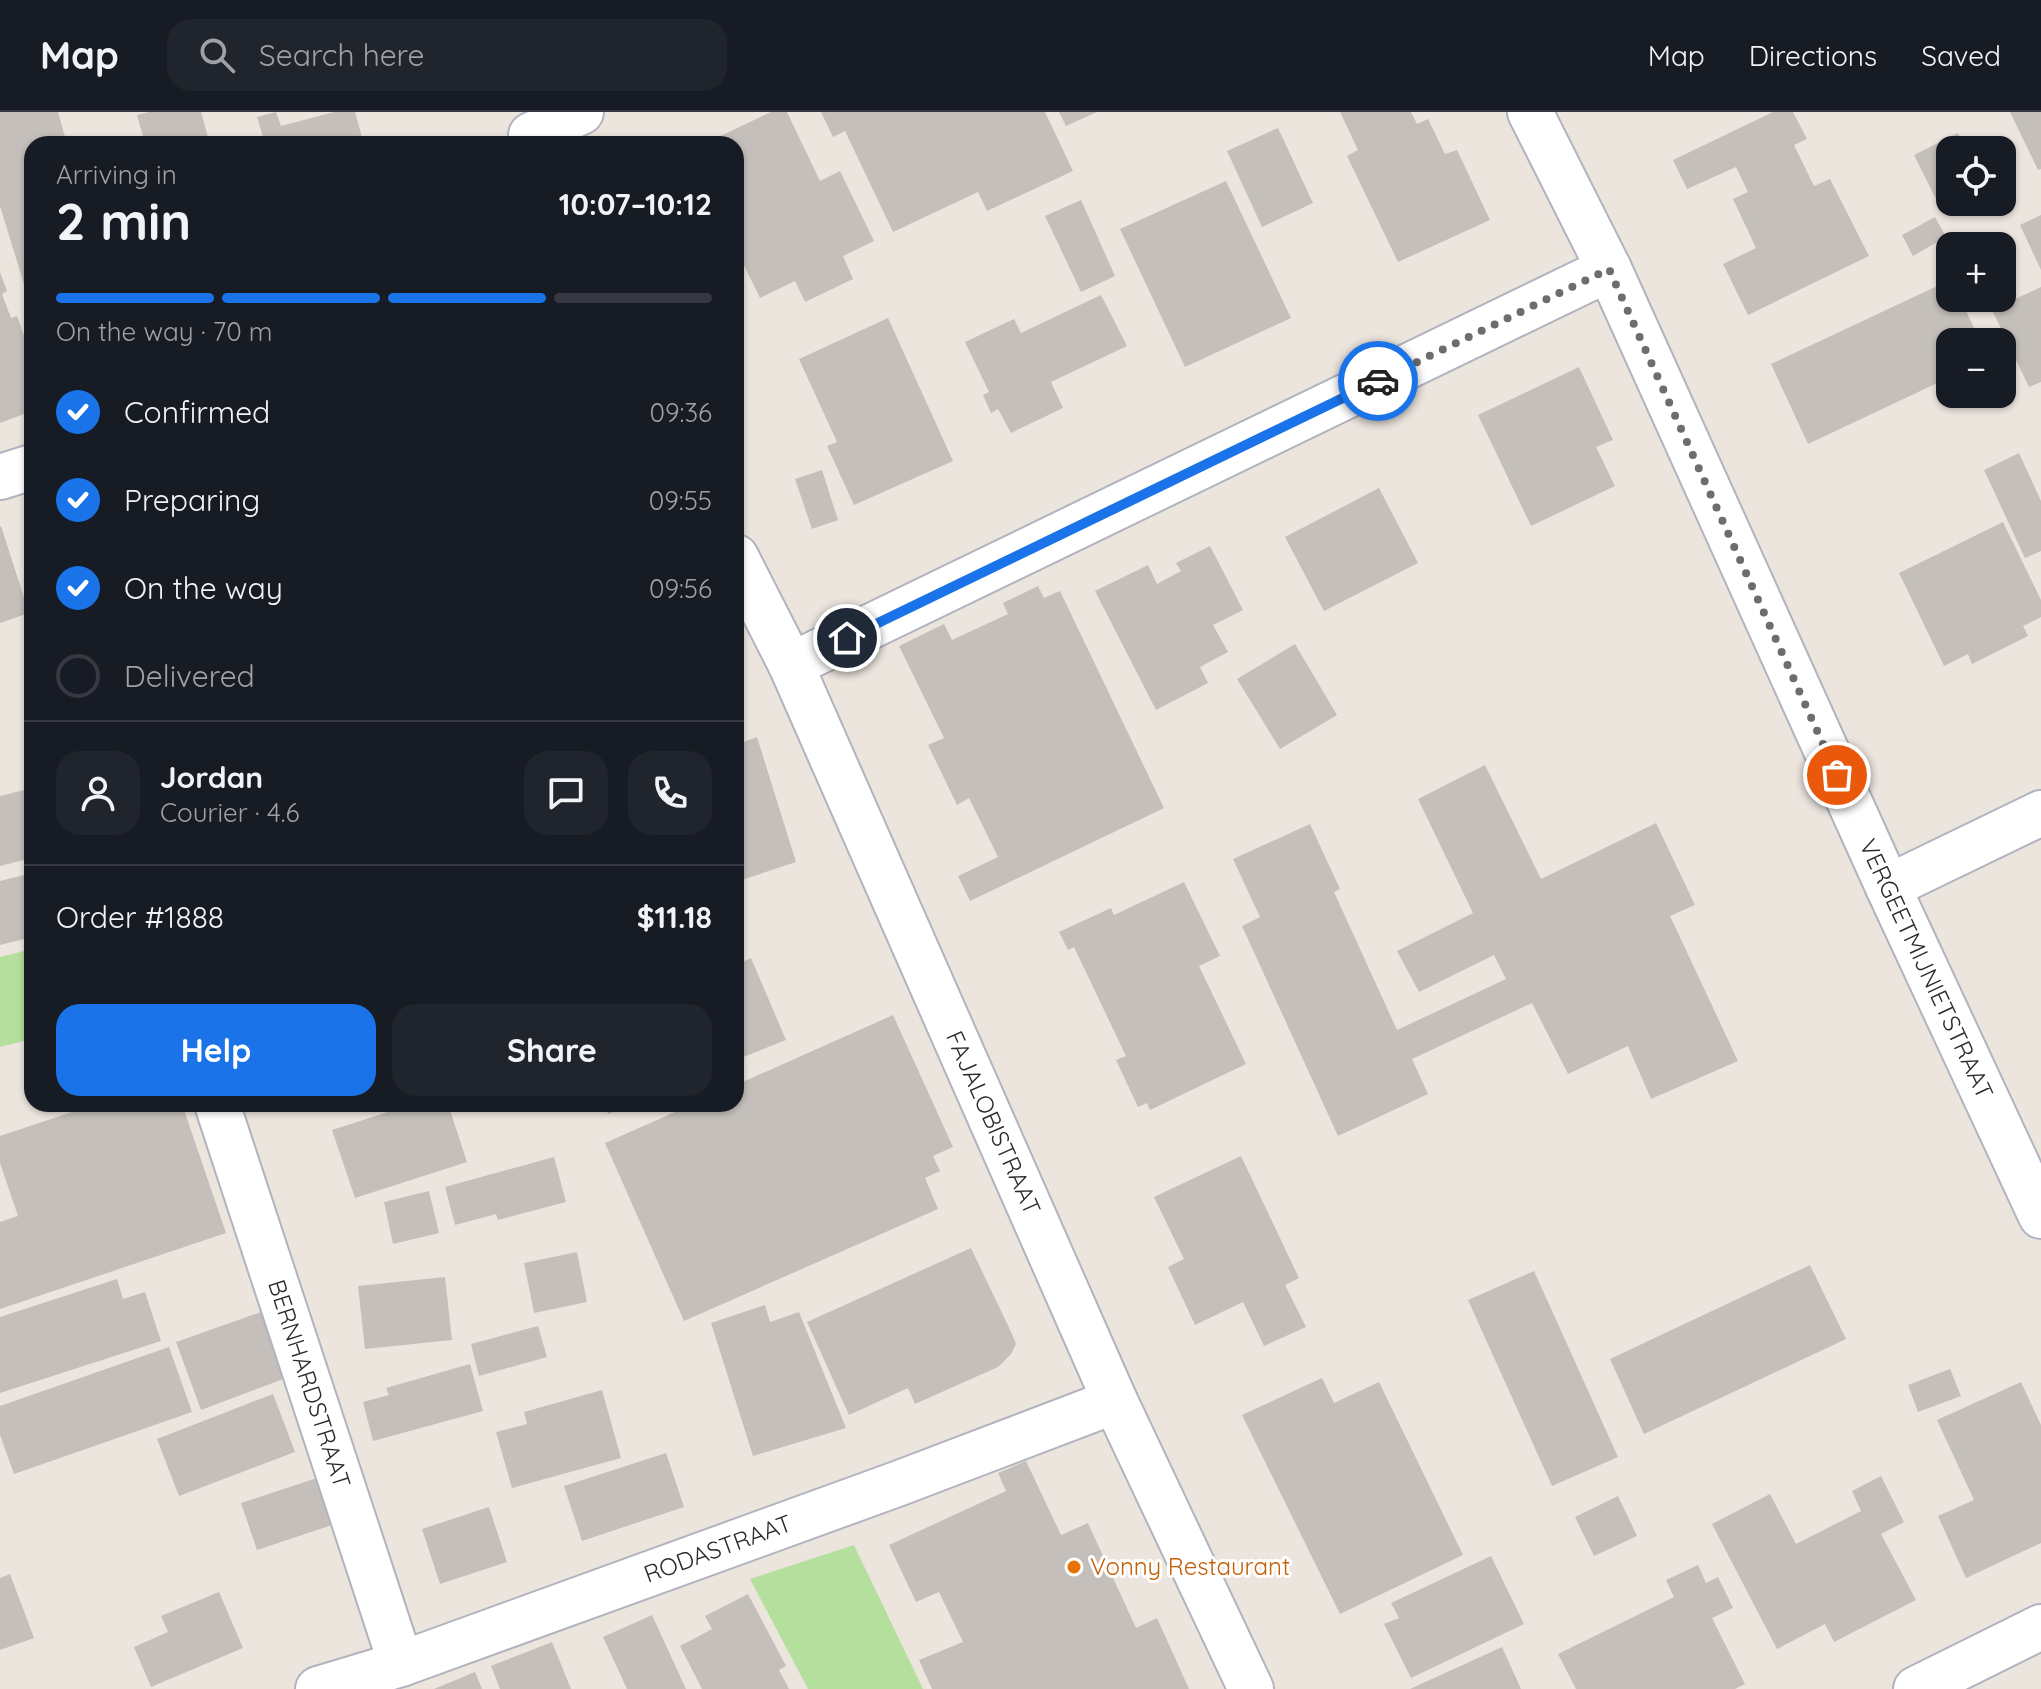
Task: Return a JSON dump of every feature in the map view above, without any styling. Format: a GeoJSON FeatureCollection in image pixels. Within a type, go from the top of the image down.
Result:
{"type":"FeatureCollection","features":[{"type":"Feature","properties":{"kind":"street"},"geometry":{"type":"LineString","coordinates":[[529,130],[581,112]]}},
{"type":"Feature","properties":{"kind":"street","name":"VERGEETMIJNIETSTRAAT"},"geometry":{"type":"LineString","coordinates":[[1530,112],[1609,269],[1888,887],[2041,1216]]}},
{"type":"Feature","properties":{"kind":"street"},"geometry":{"type":"LineString","coordinates":[[791,665],[1609,269]]}},
{"type":"Feature","properties":{"kind":"street"},"geometry":{"type":"LineString","coordinates":[[0,477],[24,470]]}},
{"type":"Feature","properties":{"kind":"street","name":"FAJALOBISTRAAT"},"geometry":{"type":"LineString","coordinates":[[744,573],[791,665],[1115,1401],[1251,1689]]}},
{"type":"Feature","properties":{"kind":"street"},"geometry":{"type":"LineString","coordinates":[[1888,887],[2041,813]]}},
{"type":"Feature","properties":{"kind":"street","name":"BERNHARDSTRAAT"},"geometry":{"type":"LineString","coordinates":[[220,1112],[401,1664]]}},
{"type":"Feature","properties":{"kind":"street","name":"RODASTRAAT"},"geometry":{"type":"LineString","coordinates":[[318,1689],[401,1664],[897,1484],[1115,1401]]}},
{"type":"Feature","properties":{"kind":"street"},"geometry":{"type":"LineString","coordinates":[[1916,1689],[2041,1627]]}},
{"type":"Feature","properties":{"kind":"green space"},"geometry":{"type":"Polygon","coordinates":[[[24,951],[24,1041],[0,1047],[0,957],[24,951]]]}},
{"type":"Feature","properties":{"kind":"green space"},"geometry":{"type":"Polygon","coordinates":[[[854,1545],[923,1689],[808,1689],[750,1579],[854,1545]]]}},
{"type":"Feature","properties":{"kind":"building"},"geometry":{"type":"Polygon","coordinates":[[[0,112],[58,112],[65,136],[24,136],[24,284],[0,206],[0,112]]]}},
{"type":"Feature","properties":{"kind":"building"},"geometry":{"type":"Polygon","coordinates":[[[149,112],[201,112],[208,136],[143,136],[137,115],[149,112]]]}},
{"type":"Feature","properties":{"kind":"building"},"geometry":{"type":"Polygon","coordinates":[[[276,112],[281,126],[334,112],[355,112],[362,136],[263,136],[257,117],[276,112]]]}},
{"type":"Feature","properties":{"kind":"building"},"geometry":{"type":"Polygon","coordinates":[[[771,112],[787,112],[820,181],[840,171],[874,241],[843,256],[853,279],[805,302],[795,281],[760,298],[744,265],[744,136],[721,136],[771,112]]]}},
{"type":"Feature","properties":{"kind":"building"},"geometry":{"type":"Polygon","coordinates":[[[821,112],[1045,112],[1073,171],[987,211],[978,192],[893,232],[845,131],[833,137],[821,112]]]}},
{"type":"Feature","properties":{"kind":"building"},"geometry":{"type":"Polygon","coordinates":[[[1059,112],[1097,112],[1066,126],[1059,112]]]}},
{"type":"Feature","properties":{"kind":"building"},"geometry":{"type":"Polygon","coordinates":[[[1340,112],[1411,112],[1417,124],[1428,119],[1445,154],[1457,150],[1490,220],[1398,262],[1347,156],[1358,150],[1340,112]]]}},
{"type":"Feature","properties":{"kind":"building"},"geometry":{"type":"Polygon","coordinates":[[[1773,112],[1793,112],[1807,139],[1794,145],[1814,186],[1830,179],[1869,256],[1748,315],[1723,264],[1756,248],[1733,199],[1748,192],[1736,167],[1687,189],[1673,160],[1773,112]]]}},
{"type":"Feature","properties":{"kind":"building"},"geometry":{"type":"Polygon","coordinates":[[[2010,112],[2041,112],[2041,169],[2038,170],[2010,112]]]}},
{"type":"Feature","properties":{"kind":"building"},"geometry":{"type":"Polygon","coordinates":[[[1278,128],[1313,203],[1262,227],[1227,151],[1278,128]]]}},
{"type":"Feature","properties":{"kind":"building"},"geometry":{"type":"Polygon","coordinates":[[[1936,144],[1936,199],[1914,155],[1936,144]]]}},
{"type":"Feature","properties":{"kind":"building"},"geometry":{"type":"Polygon","coordinates":[[[1226,181],[1291,318],[1185,367],[1120,229],[1226,181]]]}},
{"type":"Feature","properties":{"kind":"building"},"geometry":{"type":"Polygon","coordinates":[[[1081,200],[1115,276],[1081,292],[1045,216],[1081,200]]]}},
{"type":"Feature","properties":{"kind":"building"},"geometry":{"type":"Polygon","coordinates":[[[2041,215],[2041,270],[2020,225],[2041,215]]]}},
{"type":"Feature","properties":{"kind":"building"},"geometry":{"type":"Polygon","coordinates":[[[1935,217],[1943,232],[1936,232],[1936,243],[1913,256],[1902,235],[1935,217]]]}},
{"type":"Feature","properties":{"kind":"building"},"geometry":{"type":"Polygon","coordinates":[[[0,272],[7,291],[2,294],[11,318],[17,316],[24,336],[24,414],[0,423],[0,272]]]}},
{"type":"Feature","properties":{"kind":"building"},"geometry":{"type":"Polygon","coordinates":[[[1936,287],[1936,312],[1967,312],[1974,328],[1936,328],[1936,384],[1808,444],[1771,364],[1936,287]]]}},
{"type":"Feature","properties":{"kind":"building"},"geometry":{"type":"Polygon","coordinates":[[[2041,287],[2041,382],[2029,387],[2016,360],[2016,328],[2001,328],[1993,312],[2016,312],[2016,299],[2041,287]]]}},
{"type":"Feature","properties":{"kind":"building"},"geometry":{"type":"Polygon","coordinates":[[[1101,295],[1127,346],[1051,382],[1063,408],[1011,433],[998,409],[991,413],[983,395],[989,392],[965,342],[1014,319],[1021,333],[1101,295]]]}},
{"type":"Feature","properties":{"kind":"building"},"geometry":{"type":"Polygon","coordinates":[[[888,318],[953,461],[854,505],[827,446],[837,442],[799,359],[888,318]]]}},
{"type":"Feature","properties":{"kind":"building"},"geometry":{"type":"Polygon","coordinates":[[[1579,367],[1613,440],[1596,447],[1615,486],[1531,526],[1478,415],[1579,367]]]}},
{"type":"Feature","properties":{"kind":"building"},"geometry":{"type":"Polygon","coordinates":[[[2019,453],[2041,501],[2041,551],[2025,558],[1984,470],[2019,453]]]}},
{"type":"Feature","properties":{"kind":"building"},"geometry":{"type":"Polygon","coordinates":[[[822,470],[838,520],[812,529],[795,479],[822,470]]]}},
{"type":"Feature","properties":{"kind":"building"},"geometry":{"type":"Polygon","coordinates":[[[1379,488],[1418,563],[1324,611],[1285,537],[1379,488]]]}},
{"type":"Feature","properties":{"kind":"building"},"geometry":{"type":"Polygon","coordinates":[[[2003,522],[2041,600],[2041,617],[2023,626],[2028,636],[1972,664],[1968,654],[1944,666],[1899,573],[2003,522]]]}},
{"type":"Feature","properties":{"kind":"building"},"geometry":{"type":"Polygon","coordinates":[[[0,527],[24,597],[24,615],[0,623],[0,527]]]}},
{"type":"Feature","properties":{"kind":"building"},"geometry":{"type":"Polygon","coordinates":[[[1210,546],[1243,610],[1213,625],[1228,652],[1200,667],[1208,683],[1156,710],[1095,591],[1148,565],[1157,584],[1181,571],[1176,563],[1210,546]]]}},
{"type":"Feature","properties":{"kind":"building"},"geometry":{"type":"Polygon","coordinates":[[[1038,586],[1044,598],[1060,591],[1164,808],[970,901],[958,876],[998,857],[969,798],[957,805],[928,745],[944,738],[899,646],[944,624],[952,640],[1008,614],[1003,603],[1038,586]]]}},
{"type":"Feature","properties":{"kind":"building"},"geometry":{"type":"Polygon","coordinates":[[[1295,644],[1337,715],[1280,749],[1237,679],[1295,644]]]}},
{"type":"Feature","properties":{"kind":"building"},"geometry":{"type":"Polygon","coordinates":[[[757,737],[796,862],[744,879],[744,742],[757,737]]]}},
{"type":"Feature","properties":{"kind":"building"},"geometry":{"type":"Polygon","coordinates":[[[1485,765],[1541,879],[1656,823],[1695,905],[1670,916],[1738,1061],[1651,1099],[1628,1046],[1568,1074],[1532,1003],[1412,1059],[1428,1094],[1338,1136],[1242,926],[1260,917],[1233,859],[1310,824],[1340,889],[1334,892],[1397,1030],[1506,979],[1494,955],[1419,992],[1397,951],[1473,913],[1418,799],[1485,765]]]}},
{"type":"Feature","properties":{"kind":"building"},"geometry":{"type":"Polygon","coordinates":[[[24,790],[24,860],[0,866],[0,796],[24,790]]]}},
{"type":"Feature","properties":{"kind":"building"},"geometry":{"type":"Polygon","coordinates":[[[24,875],[24,939],[0,945],[0,881],[24,875]]]}},
{"type":"Feature","properties":{"kind":"building"},"geometry":{"type":"Polygon","coordinates":[[[1184,882],[1220,956],[1199,966],[1246,1064],[1150,1110],[1147,1103],[1138,1107],[1116,1060],[1126,1056],[1074,947],[1068,950],[1059,932],[1111,908],[1114,915],[1184,882]]]}},
{"type":"Feature","properties":{"kind":"building"},"geometry":{"type":"Polygon","coordinates":[[[751,958],[786,1040],[744,1057],[744,961],[751,958]]]}},
{"type":"Feature","properties":{"kind":"building"},"geometry":{"type":"Polygon","coordinates":[[[893,1015],[953,1147],[933,1156],[940,1171],[925,1178],[938,1209],[684,1321],[605,1143],[675,1112],[744,1112],[744,1081],[893,1015]]]}},
{"type":"Feature","properties":{"kind":"building"},"geometry":{"type":"Polygon","coordinates":[[[72,1112],[185,1112],[226,1233],[0,1309],[0,1222],[18,1216],[0,1163],[0,1136],[72,1112]]]}},
{"type":"Feature","properties":{"kind":"building"},"geometry":{"type":"Polygon","coordinates":[[[388,1112],[451,1112],[467,1162],[355,1198],[332,1130],[388,1112]]]}},
{"type":"Feature","properties":{"kind":"building"},"geometry":{"type":"Polygon","coordinates":[[[1241,1156],[1299,1278],[1285,1285],[1306,1327],[1264,1346],[1243,1302],[1195,1325],[1168,1267],[1184,1259],[1154,1197],[1241,1156]]]}},
{"type":"Feature","properties":{"kind":"building"},"geometry":{"type":"Polygon","coordinates":[[[554,1157],[566,1202],[498,1220],[496,1214],[455,1225],[445,1187],[554,1157]]]}},
{"type":"Feature","properties":{"kind":"building"},"geometry":{"type":"Polygon","coordinates":[[[429,1191],[439,1233],[393,1244],[384,1202],[429,1191]]]}},
{"type":"Feature","properties":{"kind":"building"},"geometry":{"type":"Polygon","coordinates":[[[971,1248],[1016,1344],[1011,1354],[998,1367],[915,1404],[908,1388],[849,1415],[807,1322],[971,1248]]]}},
{"type":"Feature","properties":{"kind":"building"},"geometry":{"type":"Polygon","coordinates":[[[577,1252],[587,1302],[534,1313],[524,1263],[577,1252]]]}},
{"type":"Feature","properties":{"kind":"building"},"geometry":{"type":"Polygon","coordinates":[[[1810,1265],[1846,1339],[1644,1434],[1610,1359],[1810,1265]]]}},
{"type":"Feature","properties":{"kind":"building"},"geometry":{"type":"Polygon","coordinates":[[[1534,1271],[1618,1457],[1552,1486],[1468,1300],[1534,1271]]]}},
{"type":"Feature","properties":{"kind":"building"},"geometry":{"type":"Polygon","coordinates":[[[445,1277],[452,1340],[365,1349],[358,1286],[445,1277]]]}},
{"type":"Feature","properties":{"kind":"building"},"geometry":{"type":"Polygon","coordinates":[[[117,1279],[123,1299],[145,1292],[161,1341],[0,1393],[0,1317],[117,1279]]]}},
{"type":"Feature","properties":{"kind":"building"},"geometry":{"type":"Polygon","coordinates":[[[765,1305],[770,1322],[799,1312],[846,1428],[753,1456],[711,1323],[765,1305]]]}},
{"type":"Feature","properties":{"kind":"building"},"geometry":{"type":"Polygon","coordinates":[[[261,1312],[286,1378],[201,1410],[176,1342],[261,1312]]]}},
{"type":"Feature","properties":{"kind":"building"},"geometry":{"type":"Polygon","coordinates":[[[538,1326],[547,1357],[479,1376],[471,1344],[538,1326]]]}},
{"type":"Feature","properties":{"kind":"building"},"geometry":{"type":"Polygon","coordinates":[[[169,1347],[192,1412],[14,1474],[0,1435],[0,1406],[169,1347]]]}},
{"type":"Feature","properties":{"kind":"building"},"geometry":{"type":"Polygon","coordinates":[[[470,1364],[483,1411],[373,1441],[363,1402],[389,1395],[386,1388],[470,1364]]]}},
{"type":"Feature","properties":{"kind":"building"},"geometry":{"type":"Polygon","coordinates":[[[1950,1369],[1961,1396],[1918,1412],[1908,1385],[1950,1369]]]}},
{"type":"Feature","properties":{"kind":"building"},"geometry":{"type":"Polygon","coordinates":[[[1322,1378],[1334,1403],[1379,1382],[1463,1555],[1340,1614],[1242,1415],[1322,1378]]]}},
{"type":"Feature","properties":{"kind":"building"},"geometry":{"type":"Polygon","coordinates":[[[2021,1382],[2041,1425],[2041,1543],[1966,1578],[1938,1516],[1974,1500],[1937,1420],[2021,1382]]]}},
{"type":"Feature","properties":{"kind":"building"},"geometry":{"type":"Polygon","coordinates":[[[602,1390],[621,1458],[512,1488],[496,1432],[527,1424],[524,1412],[602,1390]]]}},
{"type":"Feature","properties":{"kind":"building"},"geometry":{"type":"Polygon","coordinates":[[[273,1394],[295,1452],[179,1496],[157,1439],[273,1394]]]}},
{"type":"Feature","properties":{"kind":"building"},"geometry":{"type":"Polygon","coordinates":[[[666,1453],[684,1507],[582,1541],[564,1486],[666,1453]]]}},
{"type":"Feature","properties":{"kind":"building"},"geometry":{"type":"Polygon","coordinates":[[[1026,1461],[1061,1535],[1088,1523],[1136,1628],[1157,1618],[1189,1689],[932,1689],[919,1660],[963,1642],[939,1592],[916,1602],[889,1545],[1006,1491],[998,1473],[1026,1461]]]}},
{"type":"Feature","properties":{"kind":"building"},"geometry":{"type":"Polygon","coordinates":[[[323,1476],[338,1523],[257,1550],[241,1503],[323,1476]]]}},
{"type":"Feature","properties":{"kind":"building"},"geometry":{"type":"Polygon","coordinates":[[[1881,1476],[1904,1522],[1881,1534],[1916,1600],[1834,1642],[1825,1624],[1777,1649],[1712,1524],[1770,1494],[1796,1544],[1861,1511],[1852,1491],[1881,1476]]]}},
{"type":"Feature","properties":{"kind":"building"},"geometry":{"type":"Polygon","coordinates":[[[1618,1496],[1637,1536],[1594,1556],[1575,1517],[1618,1496]]]}},
{"type":"Feature","properties":{"kind":"building"},"geometry":{"type":"Polygon","coordinates":[[[489,1507],[507,1562],[440,1584],[422,1529],[489,1507]]]}},
{"type":"Feature","properties":{"kind":"building"},"geometry":{"type":"Polygon","coordinates":[[[1491,1556],[1524,1624],[1411,1678],[1384,1624],[1399,1618],[1391,1603],[1491,1556]]]}},
{"type":"Feature","properties":{"kind":"building"},"geometry":{"type":"Polygon","coordinates":[[[1698,1565],[1706,1583],[1718,1577],[1733,1608],[1712,1618],[1745,1684],[1735,1689],[1576,1689],[1558,1654],[1674,1597],[1666,1580],[1698,1565]]]}},
{"type":"Feature","properties":{"kind":"building"},"geometry":{"type":"Polygon","coordinates":[[[10,1574],[34,1638],[0,1650],[0,1578],[10,1574]]]}},
{"type":"Feature","properties":{"kind":"building"},"geometry":{"type":"Polygon","coordinates":[[[219,1592],[243,1648],[151,1687],[134,1647],[168,1632],[161,1616],[219,1592]]]}},
{"type":"Feature","properties":{"kind":"building"},"geometry":{"type":"Polygon","coordinates":[[[748,1594],[786,1666],[779,1670],[789,1689],[702,1689],[680,1646],[712,1629],[705,1616],[748,1594]]]}},
{"type":"Feature","properties":{"kind":"building"},"geometry":{"type":"Polygon","coordinates":[[[652,1615],[686,1689],[627,1689],[603,1637],[652,1615]]]}},
{"type":"Feature","properties":{"kind":"building"},"geometry":{"type":"Polygon","coordinates":[[[552,1642],[571,1689],[500,1689],[491,1666],[552,1642]]]}},
{"type":"Feature","properties":{"kind":"building"},"geometry":{"type":"Polygon","coordinates":[[[1502,1647],[1521,1689],[1410,1689],[1502,1647]]]}},
{"type":"Feature","properties":{"kind":"building"},"geometry":{"type":"Polygon","coordinates":[[[475,1672],[482,1689],[434,1689],[475,1672]]]}},
{"type":"Feature","properties":{"kind":"way so far"},"geometry":{"type":"LineString","coordinates":[[1378,381],[1609,269],[1837,775]]}},
{"type":"Feature","properties":{"kind":"place","name":"Vonny Restaurant"},"geometry":{"type":"Point","coordinates":[1074,1567]}},
{"type":"Feature","properties":{"kind":"route"},"geometry":{"type":"LineString","coordinates":[[847,638],[1378,381]]}}]}
